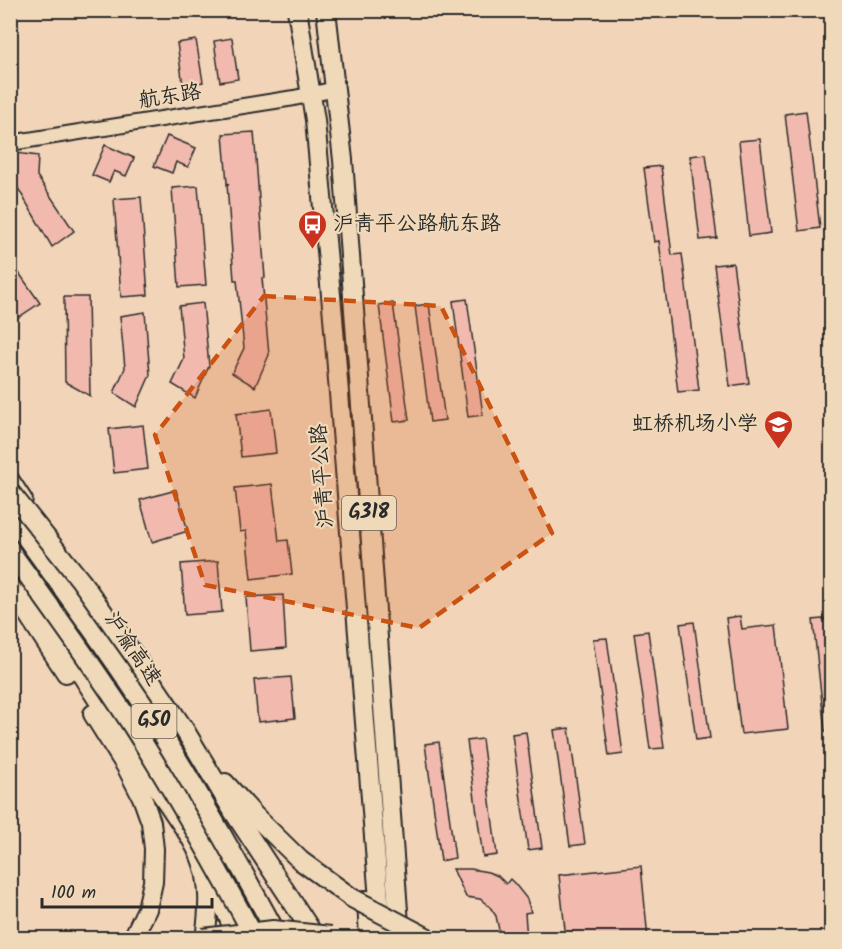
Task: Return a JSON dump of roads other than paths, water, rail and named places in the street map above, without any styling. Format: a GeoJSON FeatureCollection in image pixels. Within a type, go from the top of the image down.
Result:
{"type":"FeatureCollection","features":[{"type":"Feature","properties":{"kind":"highway","name":"沪青平公路"},"geometry":{"type":"LineString","coordinates":[[297,10],[315,120],[334,328],[376,863],[396,938]]}},
{"type":"Feature","properties":{"kind":"highway","name":"沪青平公路"},"geometry":{"type":"LineString","coordinates":[[326,10],[344,172],[396,938]]}},
{"type":"Feature","properties":{"kind":"highway"},"geometry":{"type":"LineString","coordinates":[[10,492],[81,581],[223,781],[254,815],[301,861],[352,898],[428,939]]}},
{"type":"Feature","properties":{"kind":"highway","name":"沪渝高速"},"geometry":{"type":"LineString","coordinates":[[10,515],[93,630],[149,713],[202,799],[279,939]]}},
{"type":"Feature","properties":{"kind":"highway"},"geometry":{"type":"LineString","coordinates":[[18,556],[34,601],[189,835],[201,857],[207,882],[208,913],[204,939],[273,930],[331,938]]}},
{"type":"Feature","properties":{"kind":"highway","name":"沪渝高速"},"geometry":{"type":"LineString","coordinates":[[18,556],[131,724],[183,809],[255,939]]}},
{"type":"Feature","properties":{"kind":"highway"},"geometry":{"type":"LineString","coordinates":[[10,587],[128,768],[151,822],[154,849],[153,882],[147,909],[133,939]]}},
{"type":"Feature","properties":{"kind":"highway"},"geometry":{"type":"LineString","coordinates":[[184,729],[233,811],[331,938]]}},
{"type":"Feature","properties":{"kind":"highway"},"geometry":{"type":"LineString","coordinates":[[183,809],[237,939]]}},
{"type":"Feature","properties":{"kind":"highway"},"geometry":{"type":"LineString","coordinates":[[369,939],[367,894],[376,863]]}},
{"type":"Feature","properties":{"kind":"street","name":"航东路"},"geometry":{"type":"LineString","coordinates":[[10,143],[336,89]]}},
{"type":"Feature","properties":{"kind":"street"},"geometry":{"type":"LineString","coordinates":[[10,477],[223,799],[306,939]]}},
{"type":"Feature","properties":{"kind":"street"},"geometry":{"type":"LineString","coordinates":[[10,540],[18,556],[169,768],[274,939]]}},
{"type":"Feature","properties":{"kind":"place","name":"沪青平公路航东路"},"geometry":{"type":"Point","coordinates":[312,250]}},
{"type":"Feature","properties":{"kind":"place","name":"虹桥机场小学"},"geometry":{"type":"Point","coordinates":[779,450]}}]}
